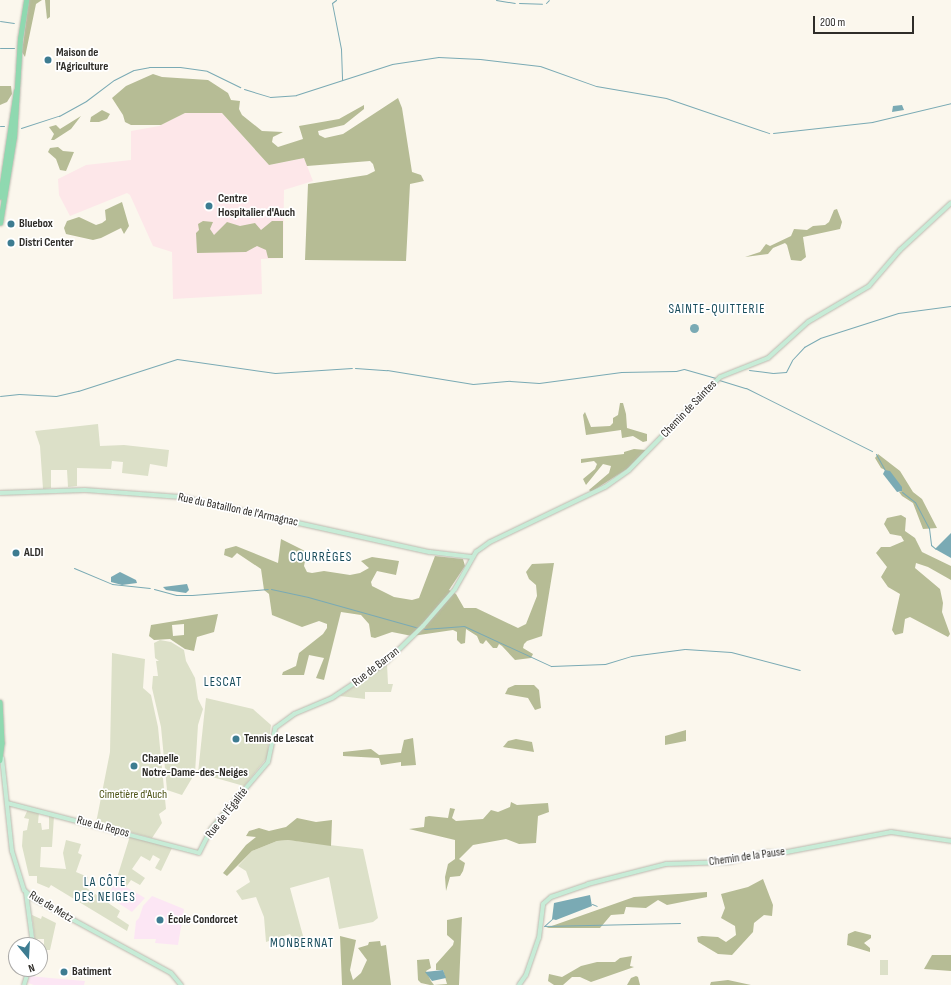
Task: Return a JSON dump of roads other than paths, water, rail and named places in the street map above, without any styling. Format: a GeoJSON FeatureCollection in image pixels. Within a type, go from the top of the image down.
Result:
{"type":"FeatureCollection","features":[{"type":"Feature","properties":{"kind":"main road"},"geometry":{"type":"LineString","coordinates":[[0,223],[16,102],[26,0]]}},
{"type":"Feature","properties":{"kind":"main road"},"geometry":{"type":"LineString","coordinates":[[0,197],[12,136]]}},
{"type":"Feature","properties":{"kind":"main road"},"geometry":{"type":"LineString","coordinates":[[0,702],[1,759]]}},
{"type":"Feature","properties":{"kind":"street","name":"Chemin de Saintes"},"geometry":{"type":"LineString","coordinates":[[472,557],[490,542],[604,487],[629,470],[715,381],[720,377],[768,358],[808,322],[869,286],[900,250],[951,204]]}},
{"type":"Feature","properties":{"kind":"street","name":"Rue du Bataillon de l'Armagnac"},"geometry":{"type":"LineString","coordinates":[[0,493],[85,490],[181,497],[430,552],[472,557]]}},
{"type":"Feature","properties":{"kind":"street","name":"Rue de Barran"},"geometry":{"type":"LineString","coordinates":[[271,756],[275,728],[294,714],[332,698],[386,662],[423,626],[455,589],[472,557]]}},
{"type":"Feature","properties":{"kind":"street","name":"Rue de l'Égalité"},"geometry":{"type":"LineString","coordinates":[[199,853],[211,829],[265,767],[271,756]]}},
{"type":"Feature","properties":{"kind":"street","name":"Rue de Metz"},"geometry":{"type":"LineString","coordinates":[[1,759],[12,851],[20,882],[26,893],[176,976],[181,985]]}},
{"type":"Feature","properties":{"kind":"street","name":"Rue du Repos"},"geometry":{"type":"LineString","coordinates":[[7,803],[199,853]]}},
{"type":"Feature","properties":{"kind":"street","name":"Chemin de la Pause"},"geometry":{"type":"LineString","coordinates":[[518,985],[526,975],[538,941],[546,900],[599,880],[666,864],[729,862],[755,854],[787,852],[891,832],[951,841]]}},
{"type":"Feature","properties":{"kind":"street"},"geometry":{"type":"LineString","coordinates":[[26,893],[32,937]]}},
{"type":"Feature","properties":{"kind":"water"},"geometry":{"type":"Polygon","coordinates":[[[902,105],[904,110],[892,112],[893,106],[902,105]]]}},
{"type":"Feature","properties":{"kind":"water"},"geometry":{"type":"Polygon","coordinates":[[[694,323],[699,328],[694,333],[689,328],[694,323]]]}},
{"type":"Feature","properties":{"kind":"water"},"geometry":{"type":"Polygon","coordinates":[[[885,470],[890,471],[902,487],[902,491],[897,492],[883,474],[885,470]]]}},
{"type":"Feature","properties":{"kind":"water"},"geometry":{"type":"Polygon","coordinates":[[[951,533],[951,558],[935,549],[951,533]]]}},
{"type":"Feature","properties":{"kind":"water"},"geometry":{"type":"Polygon","coordinates":[[[120,572],[136,580],[137,583],[122,585],[111,582],[111,577],[120,572]]]}},
{"type":"Feature","properties":{"kind":"water"},"geometry":{"type":"Polygon","coordinates":[[[187,584],[189,590],[186,593],[166,590],[163,587],[187,584]]]}},
{"type":"Feature","properties":{"kind":"water"},"geometry":{"type":"Polygon","coordinates":[[[590,895],[592,906],[556,920],[552,919],[554,903],[590,895]]]}},
{"type":"Feature","properties":{"kind":"water"},"geometry":{"type":"Polygon","coordinates":[[[443,970],[446,978],[432,981],[425,972],[443,970]]]}},
{"type":"Feature","properties":{"kind":"waterway"},"geometry":{"type":"LineString","coordinates":[[336,0],[332,3],[341,49],[342,80]]}},
{"type":"Feature","properties":{"kind":"waterway"},"geometry":{"type":"LineString","coordinates":[[496,0],[515,3]]}},
{"type":"Feature","properties":{"kind":"waterway"},"geometry":{"type":"LineString","coordinates":[[546,3],[549,0]]}},
{"type":"Feature","properties":{"kind":"waterway"},"geometry":{"type":"LineString","coordinates":[[519,3],[542,4]]}},
{"type":"Feature","properties":{"kind":"waterway"},"geometry":{"type":"LineString","coordinates":[[0,21],[14,23]]}},
{"type":"Feature","properties":{"kind":"waterway"},"geometry":{"type":"LineString","coordinates":[[0,48],[14,48]]}},
{"type":"Feature","properties":{"kind":"waterway"},"geometry":{"type":"LineString","coordinates":[[244,89],[270,97],[296,95],[392,64],[438,57],[480,59],[540,66],[596,86],[666,98],[769,133]]}},
{"type":"Feature","properties":{"kind":"waterway"},"geometry":{"type":"LineString","coordinates":[[21,128],[59,116],[86,101],[114,80],[134,70],[149,67],[180,67],[207,71],[240,87]]}},
{"type":"Feature","properties":{"kind":"waterway"},"geometry":{"type":"LineString","coordinates":[[773,133],[872,122],[951,103]]}},
{"type":"Feature","properties":{"kind":"waterway"},"geometry":{"type":"LineString","coordinates":[[749,370],[773,373],[786,372],[792,360],[804,347],[820,338],[898,313],[951,306]]}},
{"type":"Feature","properties":{"kind":"waterway"},"geometry":{"type":"LineString","coordinates":[[0,396],[19,394],[56,396],[78,391],[177,359],[275,373],[352,368]]}},
{"type":"Feature","properties":{"kind":"waterway"},"geometry":{"type":"LineString","coordinates":[[355,368],[387,370],[473,384],[510,381],[539,383],[621,372],[676,371],[684,369],[716,378]]}},
{"type":"Feature","properties":{"kind":"waterway"},"geometry":{"type":"LineString","coordinates":[[719,380],[746,388],[872,451]]}},
{"type":"Feature","properties":{"kind":"waterway"},"geometry":{"type":"LineString","coordinates":[[876,454],[885,470]]}},
{"type":"Feature","properties":{"kind":"waterway"},"geometry":{"type":"LineString","coordinates":[[902,492],[915,502],[929,528],[931,545],[936,549]]}},
{"type":"Feature","properties":{"kind":"waterway"},"geometry":{"type":"LineString","coordinates":[[74,568],[112,584],[150,588]]}},
{"type":"Feature","properties":{"kind":"waterway"},"geometry":{"type":"LineString","coordinates":[[154,589],[176,595],[268,589]]}},
{"type":"Feature","properties":{"kind":"waterway"},"geometry":{"type":"LineString","coordinates":[[271,589],[308,597],[418,628]]}},
{"type":"Feature","properties":{"kind":"waterway"},"geometry":{"type":"LineString","coordinates":[[424,629],[464,626],[551,666],[605,664],[631,656],[685,649],[731,652],[800,670]]}},
{"type":"Feature","properties":{"kind":"waterway"},"geometry":{"type":"LineString","coordinates":[[592,904],[597,906]]}},
{"type":"Feature","properties":{"kind":"waterway"},"geometry":{"type":"LineString","coordinates":[[553,918],[544,926],[680,923]]}},
{"type":"Feature","properties":{"kind":"place","name":"Maison de l'Agriculture"},"geometry":{"type":"Point","coordinates":[48,60]}},
{"type":"Feature","properties":{"kind":"place","name":"Centre Hospitalier d'Auch"},"geometry":{"type":"Point","coordinates":[209,206]}},
{"type":"Feature","properties":{"kind":"place","name":"Bluebox"},"geometry":{"type":"Point","coordinates":[11,224]}},
{"type":"Feature","properties":{"kind":"place","name":"Distri Center"},"geometry":{"type":"Point","coordinates":[11,243]}},
{"type":"Feature","properties":{"kind":"place","name":"ALDI"},"geometry":{"type":"Point","coordinates":[16,553]}},
{"type":"Feature","properties":{"kind":"place","name":"Tennis de Lescat"},"geometry":{"type":"Point","coordinates":[236,739]}},
{"type":"Feature","properties":{"kind":"place","name":"Chapelle Notre-Dame-des-Neiges"},"geometry":{"type":"Point","coordinates":[134,766]}},
{"type":"Feature","properties":{"kind":"place","name":"École Condorcet"},"geometry":{"type":"Point","coordinates":[160,920]}},
{"type":"Feature","properties":{"kind":"place","name":"Batiment"},"geometry":{"type":"Point","coordinates":[64,972]}},
{"type":"Feature","properties":{"kind":"district","name":"SAINTE-QUITTERIE"},"geometry":{"type":"Point","coordinates":[717,309]}},
{"type":"Feature","properties":{"kind":"district","name":"COURRÈGES"},"geometry":{"type":"Point","coordinates":[321,557]}},
{"type":"Feature","properties":{"kind":"district","name":"LESCAT"},"geometry":{"type":"Point","coordinates":[223,682]}},
{"type":"Feature","properties":{"kind":"district","name":"LA CÔTE DES NEIGES"},"geometry":{"type":"Point","coordinates":[105,890]}},
{"type":"Feature","properties":{"kind":"district","name":"MONBERNAT"},"geometry":{"type":"Point","coordinates":[302,943]}},
{"type":"Feature","properties":{"kind":"park label","name":"Cimetière d'Auch"},"geometry":{"type":"Point","coordinates":[133,795]}}]}
